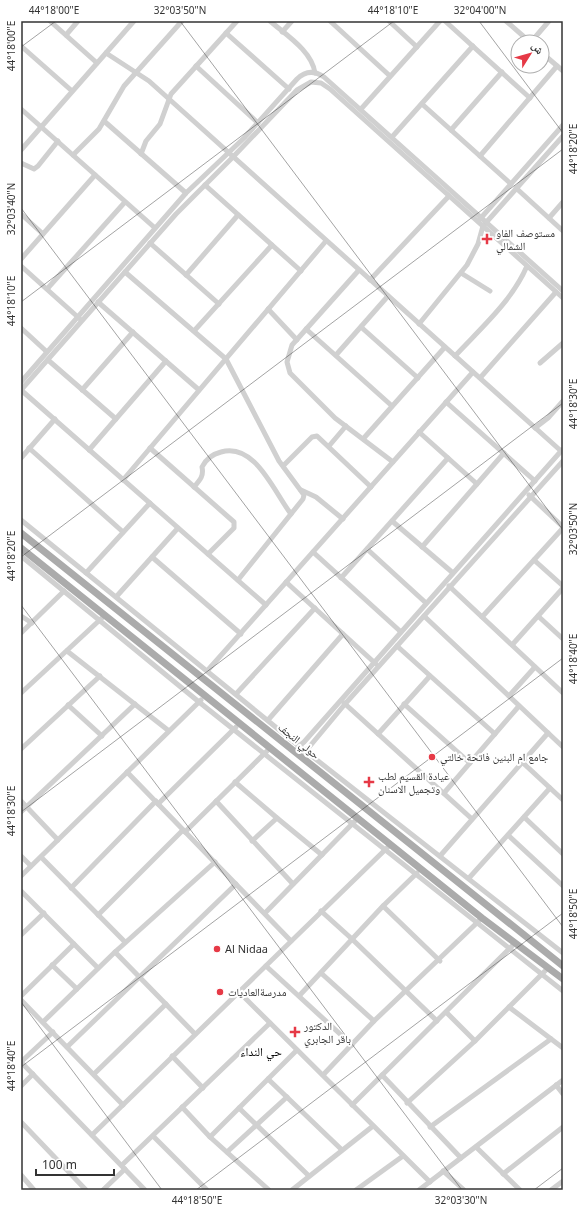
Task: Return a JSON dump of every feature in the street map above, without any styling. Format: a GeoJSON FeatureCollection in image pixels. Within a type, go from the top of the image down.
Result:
{"type":"FeatureCollection","features":[{"type":"Feature","properties":{"kind":"main road","name":"حولي النجف"},"geometry":{"type":"LineString","coordinates":[[21,533],[563,966]]}},
{"type":"Feature","properties":{"kind":"main road","name":"حولي النجف"},"geometry":{"type":"LineString","coordinates":[[21,548],[43,570],[137,645],[160,659],[178,673],[270,747],[356,820],[392,844],[422,868],[480,921],[512,946],[563,979]]}},
{"type":"Feature","properties":{"kind":"main road"},"geometry":{"type":"LineString","coordinates":[[160,659],[166,657],[168,651]]}},
{"type":"Feature","properties":{"kind":"main road"},"geometry":{"type":"LineString","coordinates":[[178,673],[181,667],[185,664]]}},
{"type":"Feature","properties":{"kind":"street"},"geometry":{"type":"LineString","coordinates":[[50,21],[97,63]]}},
{"type":"Feature","properties":{"kind":"street"},"geometry":{"type":"LineString","coordinates":[[66,35],[78,21]]}},
{"type":"Feature","properties":{"kind":"street"},"geometry":{"type":"LineString","coordinates":[[21,150],[134,21]]}},
{"type":"Feature","properties":{"kind":"street"},"geometry":{"type":"LineString","coordinates":[[73,155],[93,136],[104,121],[124,86],[182,21]]}},
{"type":"Feature","properties":{"kind":"street"},"geometry":{"type":"LineString","coordinates":[[141,154],[146,141],[160,124],[171,94],[237,21]]}},
{"type":"Feature","properties":{"kind":"street"},"geometry":{"type":"LineString","coordinates":[[270,21],[310,59],[315,72]]}},
{"type":"Feature","properties":{"kind":"street"},"geometry":{"type":"LineString","coordinates":[[282,32],[292,21]]}},
{"type":"Feature","properties":{"kind":"street"},"geometry":{"type":"LineString","coordinates":[[330,21],[390,76]]}},
{"type":"Feature","properties":{"kind":"street"},"geometry":{"type":"LineString","coordinates":[[389,21],[417,47]]}},
{"type":"Feature","properties":{"kind":"street"},"geometry":{"type":"LineString","coordinates":[[361,109],[440,21]]}},
{"type":"Feature","properties":{"kind":"street"},"geometry":{"type":"LineString","coordinates":[[445,21],[530,98]]}},
{"type":"Feature","properties":{"kind":"street"},"geometry":{"type":"LineString","coordinates":[[506,21],[521,34]]}},
{"type":"Feature","properties":{"kind":"street"},"geometry":{"type":"LineString","coordinates":[[537,34],[549,21]]}},
{"type":"Feature","properties":{"kind":"street"},"geometry":{"type":"LineString","coordinates":[[226,33],[289,89]]}},
{"type":"Feature","properties":{"kind":"street"},"geometry":{"type":"LineString","coordinates":[[21,46],[72,91]]}},
{"type":"Feature","properties":{"kind":"street"},"geometry":{"type":"LineString","coordinates":[[392,137],[473,46]]}},
{"type":"Feature","properties":{"kind":"street"},"geometry":{"type":"LineString","coordinates":[[106,53],[121,64],[136,72],[169,100],[454,356],[562,450],[300,746],[290,748]]}},
{"type":"Feature","properties":{"kind":"street"},"geometry":{"type":"LineString","coordinates":[[550,60],[563,71]]}},
{"type":"Feature","properties":{"kind":"street"},"geometry":{"type":"LineString","coordinates":[[196,66],[258,123]]}},
{"type":"Feature","properties":{"kind":"street"},"geometry":{"type":"LineString","coordinates":[[480,156],[557,66]]}},
{"type":"Feature","properties":{"kind":"street"},"geometry":{"type":"LineString","coordinates":[[266,605],[21,390],[48,360],[80,318],[186,193],[258,123],[305,73],[315,72],[324,76],[392,137],[479,220]]}},
{"type":"Feature","properties":{"kind":"street"},"geometry":{"type":"LineString","coordinates":[[451,130],[502,72]]}},
{"type":"Feature","properties":{"kind":"street"},"geometry":{"type":"LineString","coordinates":[[21,382],[47,352],[98,302],[150,243],[205,185],[301,86],[311,82],[316,82],[330,90],[449,196],[485,224],[563,291]]}},
{"type":"Feature","properties":{"kind":"street"},"geometry":{"type":"LineString","coordinates":[[422,104],[511,184]]}},
{"type":"Feature","properties":{"kind":"street"},"geometry":{"type":"LineString","coordinates":[[21,109],[155,228]]}},
{"type":"Feature","properties":{"kind":"street"},"geometry":{"type":"LineString","coordinates":[[104,121],[186,193]]}},
{"type":"Feature","properties":{"kind":"street"},"geometry":{"type":"LineString","coordinates":[[479,220],[563,125]]}},
{"type":"Feature","properties":{"kind":"street"},"geometry":{"type":"LineString","coordinates":[[419,324],[461,273],[474,254],[485,224],[563,136]]}},
{"type":"Feature","properties":{"kind":"street"},"geometry":{"type":"LineString","coordinates":[[21,163],[34,169],[58,142]]}},
{"type":"Feature","properties":{"kind":"street"},"geometry":{"type":"LineString","coordinates":[[21,259],[95,175]]}},
{"type":"Feature","properties":{"kind":"street"},"geometry":{"type":"LineString","coordinates":[[205,185],[301,271]]}},
{"type":"Feature","properties":{"kind":"street"},"geometry":{"type":"LineString","coordinates":[[516,188],[563,231]]}},
{"type":"Feature","properties":{"kind":"street"},"geometry":{"type":"LineString","coordinates":[[370,280],[449,196]]}},
{"type":"Feature","properties":{"kind":"street"},"geometry":{"type":"LineString","coordinates":[[47,289],[125,202]]}},
{"type":"Feature","properties":{"kind":"street"},"geometry":{"type":"LineString","coordinates":[[549,218],[563,202]]}},
{"type":"Feature","properties":{"kind":"street"},"geometry":{"type":"LineString","coordinates":[[21,214],[43,234]]}},
{"type":"Feature","properties":{"kind":"street"},"geometry":{"type":"LineString","coordinates":[[186,275],[238,215]]}},
{"type":"Feature","properties":{"kind":"street"},"geometry":{"type":"LineString","coordinates":[[485,224],[527,266],[563,298]]}},
{"type":"Feature","properties":{"kind":"street"},"geometry":{"type":"LineString","coordinates":[[123,480],[326,241]]}},
{"type":"Feature","properties":{"kind":"street"},"geometry":{"type":"LineString","coordinates":[[150,243],[219,304]]}},
{"type":"Feature","properties":{"kind":"street"},"geometry":{"type":"LineString","coordinates":[[194,332],[272,245]]}},
{"type":"Feature","properties":{"kind":"street"},"geometry":{"type":"LineString","coordinates":[[21,266],[80,318]]}},
{"type":"Feature","properties":{"kind":"street"},"geometry":{"type":"LineString","coordinates":[[454,356],[508,298],[520,282],[527,266]]}},
{"type":"Feature","properties":{"kind":"street"},"geometry":{"type":"LineString","coordinates":[[359,270],[292,345],[287,362],[290,373],[346,426],[393,462]]}},
{"type":"Feature","properties":{"kind":"street"},"geometry":{"type":"LineString","coordinates":[[125,272],[226,359],[283,466],[304,495],[303,499],[238,580]]}},
{"type":"Feature","properties":{"kind":"street"},"geometry":{"type":"LineString","coordinates":[[461,273],[490,291]]}},
{"type":"Feature","properties":{"kind":"street"},"geometry":{"type":"LineString","coordinates":[[480,378],[556,292]]}},
{"type":"Feature","properties":{"kind":"street"},"geometry":{"type":"LineString","coordinates":[[336,355],[388,296]]}},
{"type":"Feature","properties":{"kind":"street"},"geometry":{"type":"LineString","coordinates":[[98,302],[199,390]]}},
{"type":"Feature","properties":{"kind":"street"},"geometry":{"type":"LineString","coordinates":[[268,309],[297,340]]}},
{"type":"Feature","properties":{"kind":"street"},"geometry":{"type":"LineString","coordinates":[[361,327],[418,378]]}},
{"type":"Feature","properties":{"kind":"street"},"geometry":{"type":"LineString","coordinates":[[21,328],[47,352]]}},
{"type":"Feature","properties":{"kind":"street"},"geometry":{"type":"LineString","coordinates":[[306,329],[392,406]]}},
{"type":"Feature","properties":{"kind":"street"},"geometry":{"type":"LineString","coordinates":[[82,390],[133,332]]}},
{"type":"Feature","properties":{"kind":"street"},"geometry":{"type":"LineString","coordinates":[[540,364],[563,343]]}},
{"type":"Feature","properties":{"kind":"street"},"geometry":{"type":"LineString","coordinates":[[363,439],[445,347]]}},
{"type":"Feature","properties":{"kind":"street"},"geometry":{"type":"LineString","coordinates":[[48,360],[116,419]]}},
{"type":"Feature","properties":{"kind":"street"},"geometry":{"type":"LineString","coordinates":[[89,450],[166,362]]}},
{"type":"Feature","properties":{"kind":"street"},"geometry":{"type":"LineString","coordinates":[[207,671],[473,372]]}},
{"type":"Feature","properties":{"kind":"street"},"geometry":{"type":"LineString","coordinates":[[535,428],[548,418],[563,401]]}},
{"type":"Feature","properties":{"kind":"street"},"geometry":{"type":"LineString","coordinates":[[446,402],[535,481]]}},
{"type":"Feature","properties":{"kind":"street"},"geometry":{"type":"LineString","coordinates":[[21,458],[55,419]]}},
{"type":"Feature","properties":{"kind":"street"},"geometry":{"type":"LineString","coordinates":[[329,446],[346,426]]}},
{"type":"Feature","properties":{"kind":"street"},"geometry":{"type":"LineString","coordinates":[[419,432],[477,484]]}},
{"type":"Feature","properties":{"kind":"street"},"geometry":{"type":"LineString","coordinates":[[283,466],[312,437],[317,436],[371,487]]}},
{"type":"Feature","properties":{"kind":"street"},"geometry":{"type":"LineString","coordinates":[[29,448],[123,532]]}},
{"type":"Feature","properties":{"kind":"street"},"geometry":{"type":"LineString","coordinates":[[150,448],[235,524],[234,528],[208,554]]}},
{"type":"Feature","properties":{"kind":"street"},"geometry":{"type":"LineString","coordinates":[[194,487],[201,478],[203,474],[202,467],[209,458],[224,451],[234,450],[242,452],[259,468],[291,514]]}},
{"type":"Feature","properties":{"kind":"street"},"geometry":{"type":"LineString","coordinates":[[422,547],[504,453]]}},
{"type":"Feature","properties":{"kind":"street"},"geometry":{"type":"LineString","coordinates":[[341,578],[448,458]]}},
{"type":"Feature","properties":{"kind":"street"},"geometry":{"type":"LineString","coordinates":[[304,759],[305,751],[345,704],[563,460]]}},
{"type":"Feature","properties":{"kind":"street"},"geometry":{"type":"LineString","coordinates":[[301,490],[316,497],[343,518]]}},
{"type":"Feature","properties":{"kind":"street"},"geometry":{"type":"LineString","coordinates":[[482,617],[563,527],[525,492]]}},
{"type":"Feature","properties":{"kind":"street"},"geometry":{"type":"LineString","coordinates":[[86,573],[150,503]]}},
{"type":"Feature","properties":{"kind":"street"},"geometry":{"type":"LineString","coordinates":[[21,520],[305,751],[563,952]]}},
{"type":"Feature","properties":{"kind":"street"},"geometry":{"type":"LineString","coordinates":[[392,521],[453,573]]}},
{"type":"Feature","properties":{"kind":"street"},"geometry":{"type":"LineString","coordinates":[[116,597],[178,528]]}},
{"type":"Feature","properties":{"kind":"street"},"geometry":{"type":"LineString","coordinates":[[367,549],[426,603]]}},
{"type":"Feature","properties":{"kind":"street"},"geometry":{"type":"LineString","coordinates":[[313,552],[401,632]]}},
{"type":"Feature","properties":{"kind":"street"},"geometry":{"type":"LineString","coordinates":[[21,556],[43,570],[64,591],[103,617],[21,693]]}},
{"type":"Feature","properties":{"kind":"street"},"geometry":{"type":"LineString","coordinates":[[152,557],[241,634]]}},
{"type":"Feature","properties":{"kind":"street"},"geometry":{"type":"LineString","coordinates":[[512,645],[563,587],[534,560]]}},
{"type":"Feature","properties":{"kind":"street"},"geometry":{"type":"LineString","coordinates":[[286,582],[379,666]]}},
{"type":"Feature","properties":{"kind":"street"},"geometry":{"type":"LineString","coordinates":[[445,582],[563,693]]}},
{"type":"Feature","properties":{"kind":"street"},"geometry":{"type":"LineString","coordinates":[[21,633],[64,591]]}},
{"type":"Feature","properties":{"kind":"street"},"geometry":{"type":"LineString","coordinates":[[236,694],[315,608]]}},
{"type":"Feature","properties":{"kind":"street"},"geometry":{"type":"LineString","coordinates":[[21,616],[32,623]]}},
{"type":"Feature","properties":{"kind":"street"},"geometry":{"type":"LineString","coordinates":[[424,616],[563,747]]}},
{"type":"Feature","properties":{"kind":"street"},"geometry":{"type":"LineString","coordinates":[[538,616],[563,639]]}},
{"type":"Feature","properties":{"kind":"street"},"geometry":{"type":"LineString","coordinates":[[268,720],[343,634]]}},
{"type":"Feature","properties":{"kind":"street"},"geometry":{"type":"LineString","coordinates":[[137,645],[199,702],[264,753],[356,820],[386,850],[480,921],[440,961],[374,1021],[323,1075]]}},
{"type":"Feature","properties":{"kind":"street"},"geometry":{"type":"LineString","coordinates":[[397,646],[495,734]]}},
{"type":"Feature","properties":{"kind":"street"},"geometry":{"type":"LineString","coordinates":[[67,651],[170,731]]}},
{"type":"Feature","properties":{"kind":"street"},"geometry":{"type":"LineString","coordinates":[[509,696],[535,667]]}},
{"type":"Feature","properties":{"kind":"street"},"geometry":{"type":"LineString","coordinates":[[21,749],[100,676]]}},
{"type":"Feature","properties":{"kind":"street"},"geometry":{"type":"LineString","coordinates":[[378,734],[430,676]]}},
{"type":"Feature","properties":{"kind":"street"},"geometry":{"type":"LineString","coordinates":[[21,876],[206,696]]}},
{"type":"Feature","properties":{"kind":"street"},"geometry":{"type":"LineString","coordinates":[[340,700],[472,820]]}},
{"type":"Feature","properties":{"kind":"street"},"geometry":{"type":"LineString","coordinates":[[21,812],[135,704]]}},
{"type":"Feature","properties":{"kind":"street"},"geometry":{"type":"LineString","coordinates":[[404,704],[470,763]]}},
{"type":"Feature","properties":{"kind":"street"},"geometry":{"type":"LineString","coordinates":[[68,706],[102,736]]}},
{"type":"Feature","properties":{"kind":"street"},"geometry":{"type":"LineString","coordinates":[[444,793],[519,706]]}},
{"type":"Feature","properties":{"kind":"street"},"geometry":{"type":"LineString","coordinates":[[71,888],[157,802],[240,723]]}},
{"type":"Feature","properties":{"kind":"street"},"geometry":{"type":"LineString","coordinates":[[440,856],[548,733]]}},
{"type":"Feature","properties":{"kind":"street"},"geometry":{"type":"LineString","coordinates":[[98,915],[270,747]]}},
{"type":"Feature","properties":{"kind":"street"},"geometry":{"type":"LineString","coordinates":[[522,762],[563,800]]}},
{"type":"Feature","properties":{"kind":"street"},"geometry":{"type":"LineString","coordinates":[[127,772],[291,940]]}},
{"type":"Feature","properties":{"kind":"street"},"geometry":{"type":"LineString","coordinates":[[235,782],[322,854]]}},
{"type":"Feature","properties":{"kind":"street"},"geometry":{"type":"LineString","coordinates":[[469,878],[550,788]]}},
{"type":"Feature","properties":{"kind":"street"},"geometry":{"type":"LineString","coordinates":[[21,801],[58,840]]}},
{"type":"Feature","properties":{"kind":"street"},"geometry":{"type":"LineString","coordinates":[[216,801],[293,884]]}},
{"type":"Feature","properties":{"kind":"street"},"geometry":{"type":"LineString","coordinates":[[524,817],[563,854]]}},
{"type":"Feature","properties":{"kind":"street"},"geometry":{"type":"LineString","coordinates":[[252,841],[277,818]]}},
{"type":"Feature","properties":{"kind":"street"},"geometry":{"type":"LineString","coordinates":[[265,913],[356,820]]}},
{"type":"Feature","properties":{"kind":"street"},"geometry":{"type":"LineString","coordinates":[[508,835],[563,886]]}},
{"type":"Feature","properties":{"kind":"street"},"geometry":{"type":"LineString","coordinates":[[92,1135],[291,940],[392,844]]}},
{"type":"Feature","properties":{"kind":"street"},"geometry":{"type":"LineString","coordinates":[[21,856],[31,866]]}},
{"type":"Feature","properties":{"kind":"street"},"geometry":{"type":"LineString","coordinates":[[41,857],[125,942]]}},
{"type":"Feature","properties":{"kind":"street"},"geometry":{"type":"LineString","coordinates":[[43,1022],[125,942],[215,862]]}},
{"type":"Feature","properties":{"kind":"street"},"geometry":{"type":"LineString","coordinates":[[299,996],[383,906],[422,868]]}},
{"type":"Feature","properties":{"kind":"street"},"geometry":{"type":"LineString","coordinates":[[67,1047],[236,884]]}},
{"type":"Feature","properties":{"kind":"street"},"geometry":{"type":"LineString","coordinates":[[21,891],[98,968]]}},
{"type":"Feature","properties":{"kind":"street"},"geometry":{"type":"LineString","coordinates":[[383,906],[440,961]]}},
{"type":"Feature","properties":{"kind":"street"},"geometry":{"type":"LineString","coordinates":[[321,911],[437,1021]]}},
{"type":"Feature","properties":{"kind":"street"},"geometry":{"type":"LineString","coordinates":[[21,936],[44,913]]}},
{"type":"Feature","properties":{"kind":"street"},"geometry":{"type":"LineString","coordinates":[[21,996],[74,944]]}},
{"type":"Feature","properties":{"kind":"street"},"geometry":{"type":"LineString","coordinates":[[352,1105],[512,946],[541,974],[563,991]]}},
{"type":"Feature","properties":{"kind":"street"},"geometry":{"type":"LineString","coordinates":[[115,952],[195,1034]]}},
{"type":"Feature","properties":{"kind":"street"},"geometry":{"type":"LineString","coordinates":[[52,965],[76,989]]}},
{"type":"Feature","properties":{"kind":"street"},"geometry":{"type":"LineString","coordinates":[[266,966],[352,1045]]}},
{"type":"Feature","properties":{"kind":"street"},"geometry":{"type":"LineString","coordinates":[[407,1103],[509,1008],[548,968]]}},
{"type":"Feature","properties":{"kind":"street"},"geometry":{"type":"LineString","coordinates":[[321,972],[374,1021]]}},
{"type":"Feature","properties":{"kind":"street"},"geometry":{"type":"LineString","coordinates":[[238,992],[430,1182]]}},
{"type":"Feature","properties":{"kind":"street"},"geometry":{"type":"LineString","coordinates":[[21,1000],[123,1105]]}},
{"type":"Feature","properties":{"kind":"street"},"geometry":{"type":"LineString","coordinates":[[94,1074],[166,1004]]}},
{"type":"Feature","properties":{"kind":"street"},"geometry":{"type":"LineString","coordinates":[[509,1008],[563,1048]]}},
{"type":"Feature","properties":{"kind":"street"},"geometry":{"type":"LineString","coordinates":[[446,1012],[475,1040]]}},
{"type":"Feature","properties":{"kind":"street"},"geometry":{"type":"LineString","coordinates":[[103,1190],[123,1167],[182,1107],[270,1023]]}},
{"type":"Feature","properties":{"kind":"street"},"geometry":{"type":"LineString","coordinates":[[53,1032],[21,1062],[146,1190]]}},
{"type":"Feature","properties":{"kind":"street"},"geometry":{"type":"LineString","coordinates":[[430,1126],[551,1039]]}},
{"type":"Feature","properties":{"kind":"street"},"geometry":{"type":"LineString","coordinates":[[210,1137],[297,1050]]}},
{"type":"Feature","properties":{"kind":"street"},"geometry":{"type":"LineString","coordinates":[[172,1056],[203,1088]]}},
{"type":"Feature","properties":{"kind":"street"},"geometry":{"type":"LineString","coordinates":[[21,1086],[33,1074]]}},
{"type":"Feature","properties":{"kind":"street"},"geometry":{"type":"LineString","coordinates":[[382,1075],[461,1158]]}},
{"type":"Feature","properties":{"kind":"street"},"geometry":{"type":"LineString","coordinates":[[268,1079],[342,1150]]}},
{"type":"Feature","properties":{"kind":"street"},"geometry":{"type":"LineString","coordinates":[[419,1190],[563,1080]]}},
{"type":"Feature","properties":{"kind":"street"},"geometry":{"type":"LineString","coordinates":[[556,1085],[563,1094]]}},
{"type":"Feature","properties":{"kind":"street"},"geometry":{"type":"LineString","coordinates":[[227,1152],[287,1097]]}},
{"type":"Feature","properties":{"kind":"street"},"geometry":{"type":"LineString","coordinates":[[182,1107],[210,1137],[269,1190]]}},
{"type":"Feature","properties":{"kind":"street"},"geometry":{"type":"LineString","coordinates":[[239,1108],[309,1176]]}},
{"type":"Feature","properties":{"kind":"street"},"geometry":{"type":"LineString","coordinates":[[21,1122],[86,1190]]}},
{"type":"Feature","properties":{"kind":"street"},"geometry":{"type":"LineString","coordinates":[[292,1190],[374,1126]]}},
{"type":"Feature","properties":{"kind":"street"},"geometry":{"type":"LineString","coordinates":[[503,1174],[563,1127]]}},
{"type":"Feature","properties":{"kind":"street"},"geometry":{"type":"LineString","coordinates":[[153,1136],[207,1190]]}},
{"type":"Feature","properties":{"kind":"street"},"geometry":{"type":"LineString","coordinates":[[476,1146],[520,1190]]}},
{"type":"Feature","properties":{"kind":"street"},"geometry":{"type":"LineString","coordinates":[[356,1190],[403,1156]]}},
{"type":"Feature","properties":{"kind":"street"},"geometry":{"type":"LineString","coordinates":[[443,1171],[464,1190]]}},
{"type":"Feature","properties":{"kind":"street"},"geometry":{"type":"LineString","coordinates":[[21,1176],[34,1190]]}},
{"type":"Feature","properties":{"kind":"street"},"geometry":{"type":"LineString","coordinates":[[551,1190],[563,1181]]}},
{"type":"Feature","properties":{"kind":"place","name":"مستوصف الفاو الشمالي"},"geometry":{"type":"Point","coordinates":[487,239]}},
{"type":"Feature","properties":{"kind":"place","name":"جامع ام البنين فاتحة خالتي"},"geometry":{"type":"Point","coordinates":[432,757]}},
{"type":"Feature","properties":{"kind":"place","name":"عيادة القسيم لطب وتجميل الاسنان"},"geometry":{"type":"Point","coordinates":[369,782]}},
{"type":"Feature","properties":{"kind":"place","name":"Al Nidaa"},"geometry":{"type":"Point","coordinates":[217,949]}},
{"type":"Feature","properties":{"kind":"place","name":"مدرسةالعاديات"},"geometry":{"type":"Point","coordinates":[220,992]}},
{"type":"Feature","properties":{"kind":"place","name":"الدكتور باقر الجابري"},"geometry":{"type":"Point","coordinates":[295,1032]}},
{"type":"Feature","properties":{"kind":"district","name":"حي النداء"},"geometry":{"type":"Point","coordinates":[261,1052]}}]}
